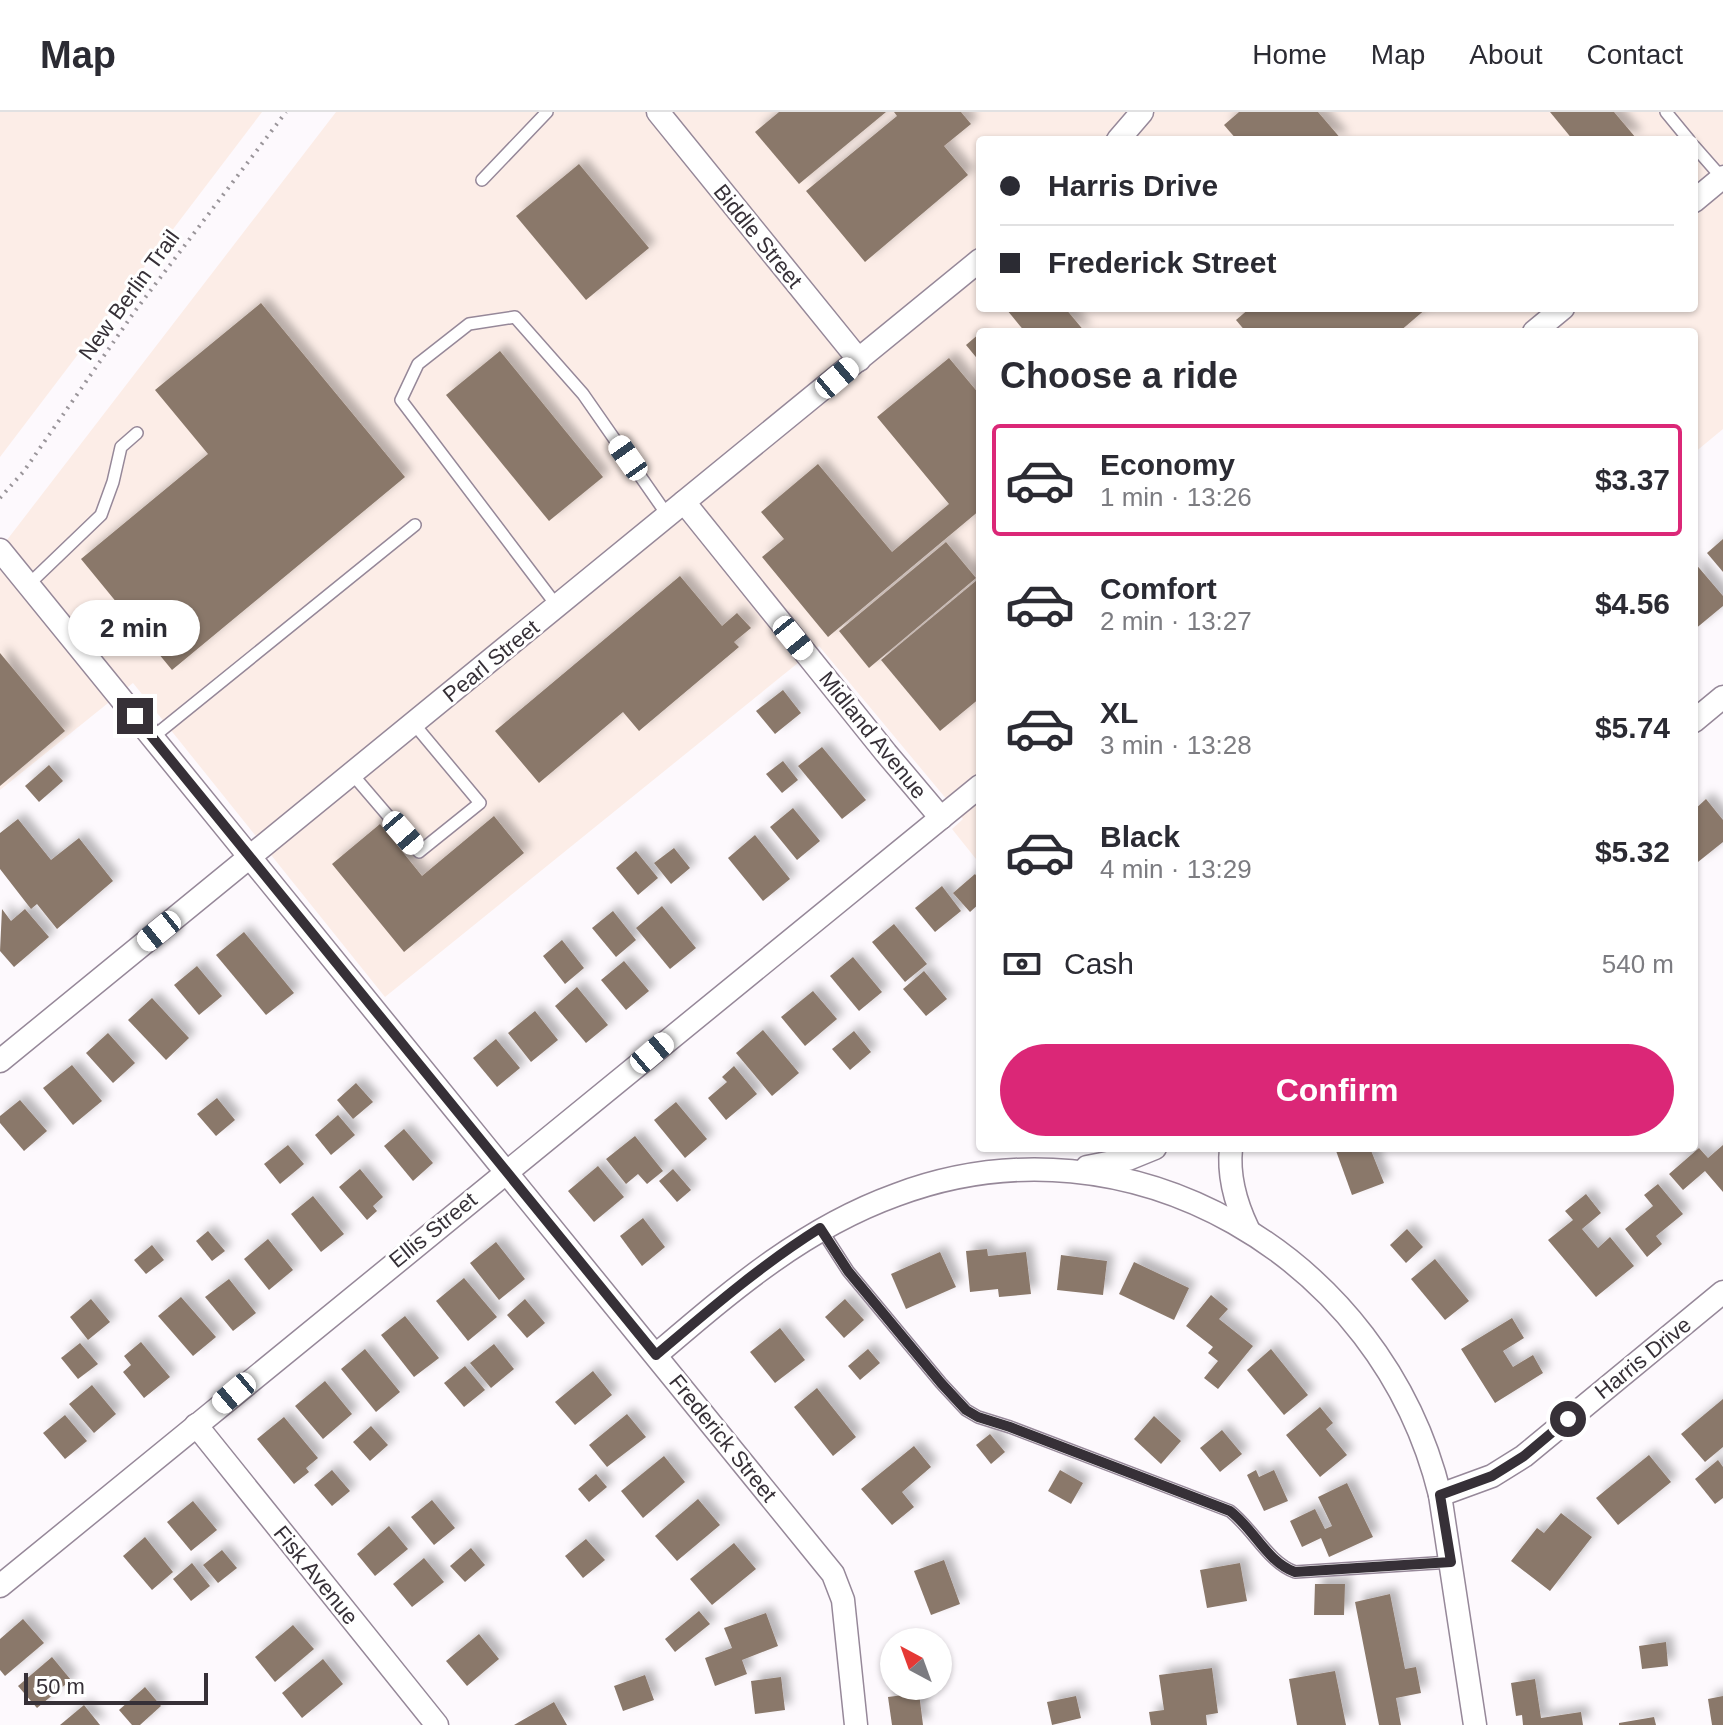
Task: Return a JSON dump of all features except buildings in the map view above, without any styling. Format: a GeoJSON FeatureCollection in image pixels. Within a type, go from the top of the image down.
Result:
{"type":"FeatureCollection","features":[{"type":"Feature","properties":{"kind":"street","name":"Biddle Street"},"geometry":{"type":"LineString","coordinates":[[658,112],[859,360]]}},
{"type":"Feature","properties":{"kind":"street"},"geometry":{"type":"LineString","coordinates":[[1121,136],[1137,114]]}},
{"type":"Feature","properties":{"kind":"street"},"geometry":{"type":"LineString","coordinates":[[1698,198],[1722,178]]}},
{"type":"Feature","properties":{"kind":"street","name":"Pearl Street"},"geometry":{"type":"LineString","coordinates":[[0,1061],[976,263]]}},
{"type":"Feature","properties":{"kind":"street"},"geometry":{"type":"LineString","coordinates":[[1540,328],[1558,312]]}},
{"type":"Feature","properties":{"kind":"street","name":"Midland Avenue"},"geometry":{"type":"LineString","coordinates":[[676,509],[941,818]]}},
{"type":"Feature","properties":{"kind":"street","name":"Frederick Street"},"geometry":{"type":"LineString","coordinates":[[0,550],[833,1574],[843,1600],[856,1725]]}},
{"type":"Feature","properties":{"kind":"street"},"geometry":{"type":"LineString","coordinates":[[1698,718],[1723,697]]}},
{"type":"Feature","properties":{"kind":"street","name":"Ellis Street"},"geometry":{"type":"LineString","coordinates":[[0,1586],[976,789]]}},
{"type":"Feature","properties":{"kind":"street"},"geometry":{"type":"LineString","coordinates":[[1070,1171],[1128,1159],[1145,1152]]}},
{"type":"Feature","properties":{"kind":"street"},"geometry":{"type":"LineString","coordinates":[[1231,1152],[1231,1175],[1239,1209],[1248,1229]]}},
{"type":"Feature","properties":{"kind":"street"},"geometry":{"type":"LineString","coordinates":[[656,1355],[760,1269],[820,1228],[898,1194],[956,1178],[1035,1170],[1070,1171],[1145,1185],[1190,1201],[1248,1229],[1325,1290],[1372,1346],[1403,1399],[1433,1465],[1440,1495],[1475,1725]]}},
{"type":"Feature","properties":{"kind":"street","name":"Harris Drive"},"geometry":{"type":"LineString","coordinates":[[1440,1495],[1492,1476],[1524,1456],[1723,1292]]}},
{"type":"Feature","properties":{"kind":"street","name":"Fisk Avenue"},"geometry":{"type":"LineString","coordinates":[[196,1425],[437,1725]]}},
{"type":"Feature","properties":{"kind":"lane"},"geometry":{"type":"LineString","coordinates":[[482,180],[547,112]]}},
{"type":"Feature","properties":{"kind":"lane"},"geometry":{"type":"LineString","coordinates":[[1666,112],[1686,136]]}},
{"type":"Feature","properties":{"kind":"lane"},"geometry":{"type":"LineString","coordinates":[[1698,151],[1722,178]]}},
{"type":"Feature","properties":{"kind":"lane"},"geometry":{"type":"LineString","coordinates":[[557,606],[401,400],[418,364],[469,324],[515,317],[583,394],[676,509]]}},
{"type":"Feature","properties":{"kind":"lane"},"geometry":{"type":"LineString","coordinates":[[28,585],[101,515],[121,447],[137,433]]}},
{"type":"Feature","properties":{"kind":"lane"},"geometry":{"type":"LineString","coordinates":[[153,737],[415,525]]}},
{"type":"Feature","properties":{"kind":"lane"},"geometry":{"type":"LineString","coordinates":[[353,775],[419,852],[480,803],[414,724]]}},
{"type":"Feature","properties":{"kind":"lane"},"geometry":{"type":"LineString","coordinates":[[820,1228],[848,1271],[931,1372],[966,1410],[978,1417],[1230,1511],[1243,1521],[1283,1568],[1295,1572],[1451,1562]]}},
{"type":"Feature","properties":{"kind":"path","name":"New Berlin Trail"},"geometry":{"type":"LineString","coordinates":[[0,498],[24,471],[135,311],[286,112]]}},
{"type":"Feature","properties":{"kind":"shaded area"},"geometry":{"type":"Polygon","coordinates":[[[0,112],[262,112],[0,457],[0,112]]]}},
{"type":"Feature","properties":{"kind":"shaded area"},"geometry":{"type":"Polygon","coordinates":[[[336,112],[1723,112],[1723,429],[1698,450],[1698,328],[976,328],[976,859],[952,829],[963,819],[819,646],[385,997],[133,683],[0,790],[0,549],[336,112]]]}},
{"type":"Feature","properties":{"kind":"route"},"geometry":{"type":"LineString","coordinates":[[135,716],[656,1355],[782,1252],[820,1228],[848,1271],[966,1410],[1202,1503],[1230,1511],[1243,1521],[1283,1568],[1295,1572],[1451,1562],[1440,1495],[1492,1476],[1524,1456],[1568,1419]]}}]}
